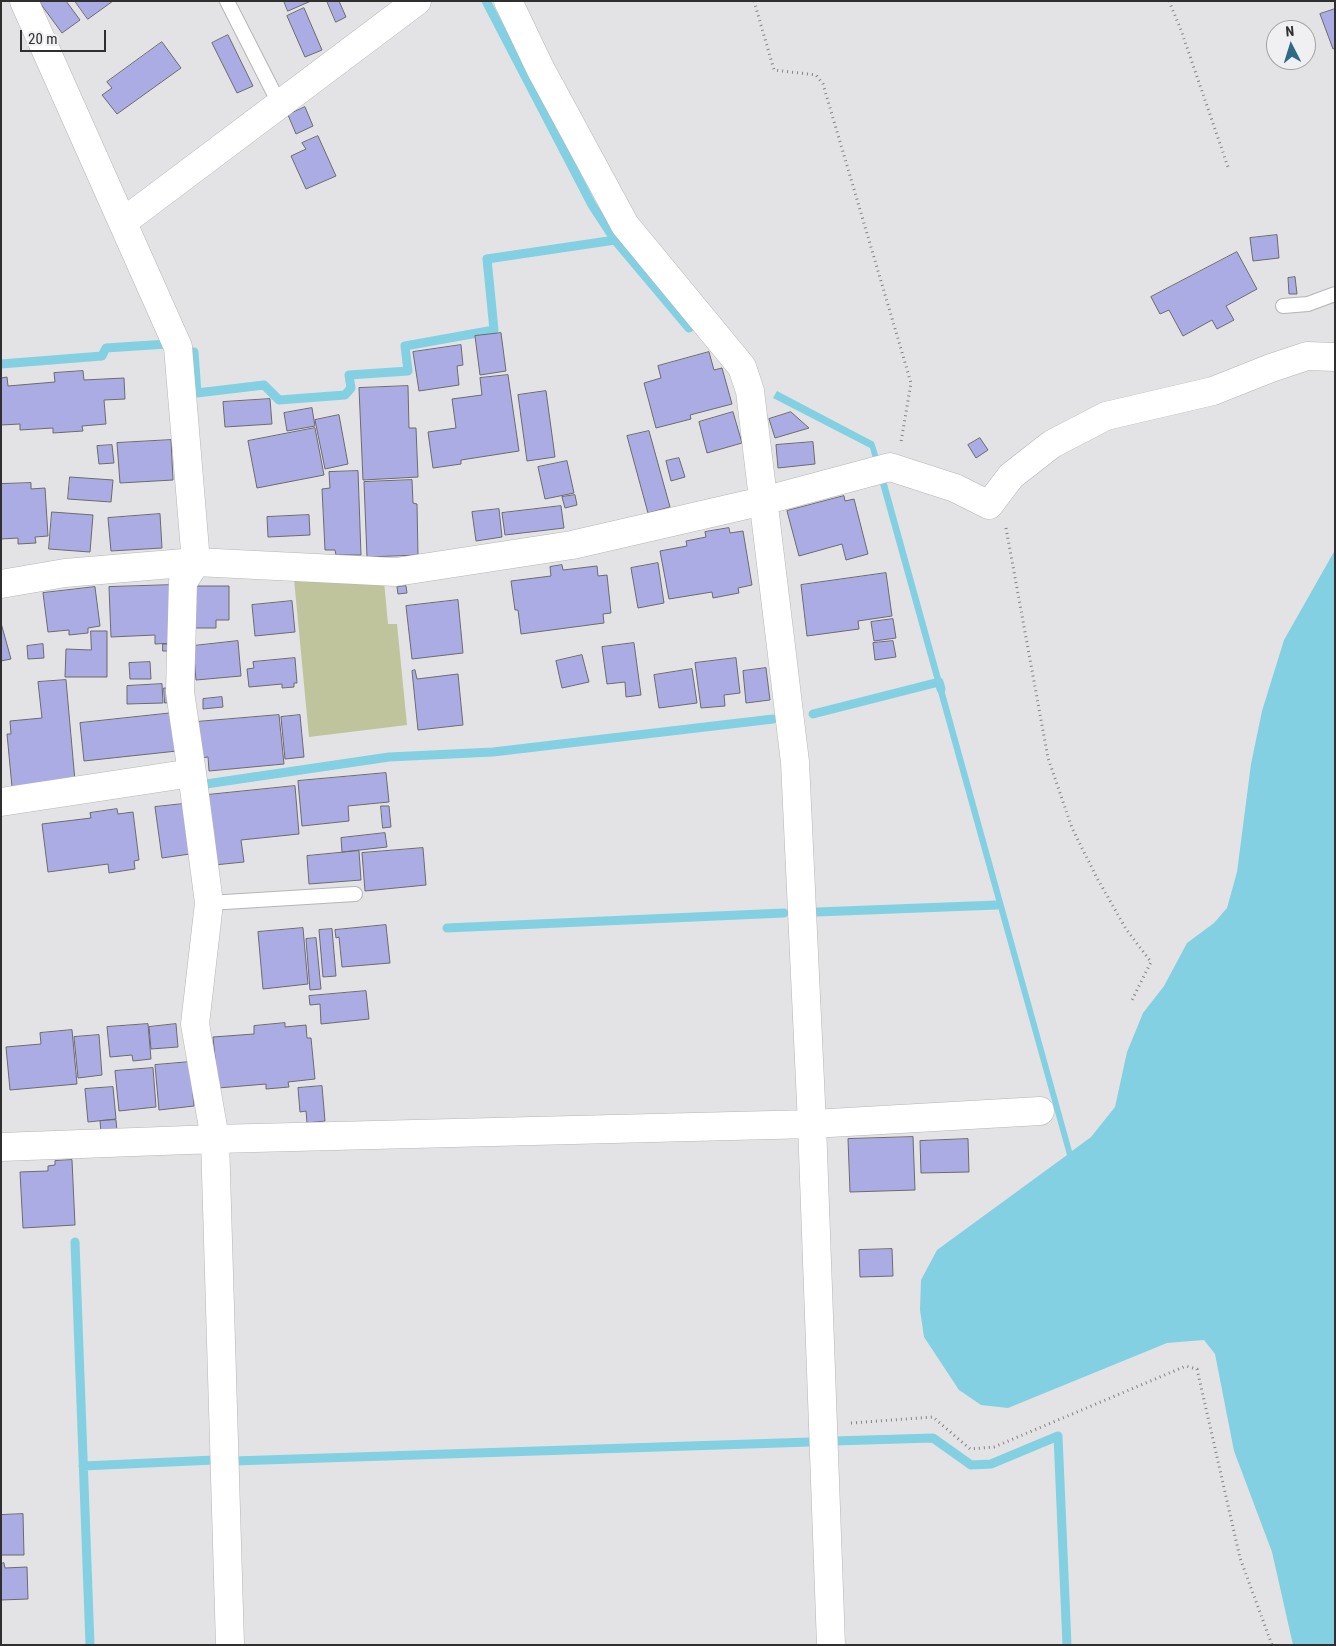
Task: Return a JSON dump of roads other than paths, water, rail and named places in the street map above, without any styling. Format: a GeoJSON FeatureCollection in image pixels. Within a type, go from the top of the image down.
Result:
{"type":"FeatureCollection","features":[{"type":"Feature","properties":{"kind":"street"},"geometry":{"type":"LineString","coordinates":[[24,1],[178,347],[196,562],[183,582],[180,692],[209,903],[195,1024],[215,1139],[230,1645]]}},
{"type":"Feature","properties":{"kind":"street"},"geometry":{"type":"LineString","coordinates":[[123,222],[417,1]]}},
{"type":"Feature","properties":{"kind":"street"},"geometry":{"type":"LineString","coordinates":[[508,1],[540,68],[625,225],[742,367],[750,391],[795,762],[812,1124],[831,1645]]}},
{"type":"Feature","properties":{"kind":"street"},"geometry":{"type":"LineString","coordinates":[[1,584],[65,573],[196,562],[396,572],[572,545],[763,501],[885,470],[955,488],[989,506],[1011,476],[1052,444],[1106,416],[1213,392],[1271,368],[1308,356],[1335,357]]}},
{"type":"Feature","properties":{"kind":"street"},"geometry":{"type":"LineString","coordinates":[[1,802],[192,773]]}},
{"type":"Feature","properties":{"kind":"street"},"geometry":{"type":"LineString","coordinates":[[1,1147],[215,1139],[812,1124],[1040,1111]]}},
{"type":"Feature","properties":{"kind":"lane"},"geometry":{"type":"LineString","coordinates":[[227,1],[280,104]]}},
{"type":"Feature","properties":{"kind":"lane"},"geometry":{"type":"LineString","coordinates":[[1282,306],[1308,304],[1335,294]]}},
{"type":"Feature","properties":{"kind":"lane"},"geometry":{"type":"LineString","coordinates":[[209,903],[355,894]]}},
{"type":"Feature","properties":{"kind":"water"},"geometry":{"type":"Polygon","coordinates":[[[777,391],[874,442],[1072,1151],[1091,1137],[1115,1107],[1127,1052],[1143,1013],[1164,986],[1187,943],[1214,923],[1227,908],[1237,872],[1251,764],[1262,711],[1284,640],[1335,550],[1335,1645],[1293,1645],[1272,1552],[1234,1451],[1215,1354],[1204,1340],[1167,1343],[1008,1408],[981,1405],[959,1390],[924,1337],[920,1310],[921,1280],[937,1250],[1067,1155],[870,448],[773,398],[777,391]]]}},
{"type":"Feature","properties":{"kind":"waterway"},"geometry":{"type":"LineString","coordinates":[[486,1],[592,205],[615,240],[689,328]]}},
{"type":"Feature","properties":{"kind":"waterway"},"geometry":{"type":"LineString","coordinates":[[194,352],[197,393],[264,385],[279,400],[345,395],[351,388],[349,375],[408,371],[405,346],[494,330],[487,259],[615,240]]}},
{"type":"Feature","properties":{"kind":"waterway"},"geometry":{"type":"LineString","coordinates":[[1,364],[102,356],[106,348],[167,344]]}},
{"type":"Feature","properties":{"kind":"waterway"},"geometry":{"type":"LineString","coordinates":[[813,714],[939,682],[941,689]]}},
{"type":"Feature","properties":{"kind":"waterway"},"geometry":{"type":"LineString","coordinates":[[206,784],[389,757],[493,752],[773,719]]}},
{"type":"Feature","properties":{"kind":"waterway"},"geometry":{"type":"LineString","coordinates":[[817,912],[997,905]]}},
{"type":"Feature","properties":{"kind":"waterway"},"geometry":{"type":"LineString","coordinates":[[447,928],[784,913]]}},
{"type":"Feature","properties":{"kind":"waterway"},"geometry":{"type":"LineString","coordinates":[[75,1242],[90,1645]]}},
{"type":"Feature","properties":{"kind":"waterway"},"geometry":{"type":"LineString","coordinates":[[834,1441],[933,1438],[971,1465],[991,1464],[1058,1436],[1067,1645]]}},
{"type":"Feature","properties":{"kind":"waterway"},"geometry":{"type":"LineString","coordinates":[[234,1461],[810,1442]]}},
{"type":"Feature","properties":{"kind":"waterway"},"geometry":{"type":"LineString","coordinates":[[83,1466],[214,1460]]}}]}
